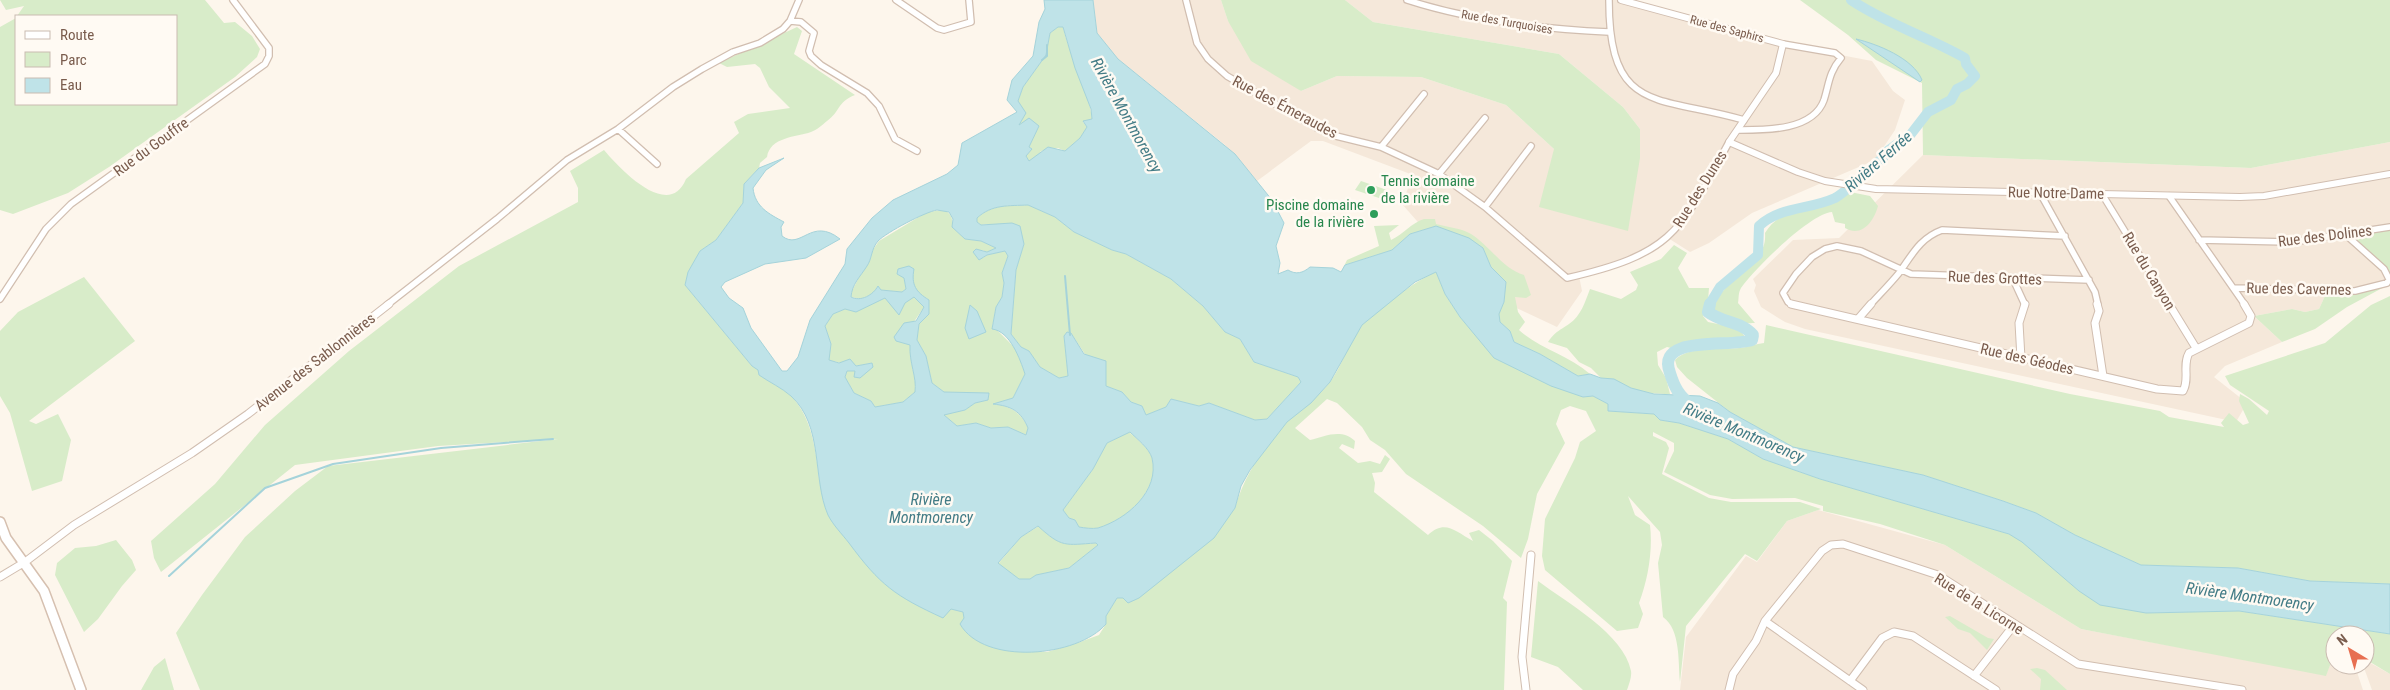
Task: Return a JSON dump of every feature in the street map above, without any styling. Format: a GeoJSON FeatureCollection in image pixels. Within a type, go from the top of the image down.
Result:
{"type":"FeatureCollection","features":[{"type":"Feature","properties":{"kind":"main road"},"geometry":{"type":"LineString","coordinates":[[0,522],[6,538],[44,590],[81,690]]}},
{"type":"Feature","properties":{"kind":"street","name":"Rue du Gouffre"},"geometry":{"type":"LineString","coordinates":[[0,299],[46,228],[65,210],[265,64],[269,56],[269,48],[233,0]]}},
{"type":"Feature","properties":{"kind":"street","name":"Avenue des Sablonnières"},"geometry":{"type":"LineString","coordinates":[[0,577],[25,562],[74,525],[192,452],[248,414],[497,219],[567,160],[618,129],[673,87],[702,68],[733,52],[772,37],[790,21],[799,0]]}},
{"type":"Feature","properties":{"kind":"street"},"geometry":{"type":"LineString","coordinates":[[896,0],[937,28],[956,28],[970,22],[969,0]]}},
{"type":"Feature","properties":{"kind":"street","name":"Rue des Émeraudes"},"geometry":{"type":"LineString","coordinates":[[1186,0],[1197,43],[1208,59],[1227,76],[1318,128],[1336,136],[1382,147],[1439,174],[1485,207],[1567,278]]}},
{"type":"Feature","properties":{"kind":"street","name":"Rue des Turquoises"},"geometry":{"type":"LineString","coordinates":[[1408,0],[1432,8],[1549,30],[1609,32]]}},
{"type":"Feature","properties":{"kind":"street"},"geometry":{"type":"LineString","coordinates":[[1610,0],[1609,32],[1625,79],[1642,95],[1657,101],[1717,112],[1744,120]]}},
{"type":"Feature","properties":{"kind":"street","name":"Rue des Saphirs"},"geometry":{"type":"LineString","coordinates":[[1621,0],[1783,44],[1835,53],[1841,58],[1829,73],[1824,101],[1817,112],[1803,121],[1784,127],[1755,131],[1738,130]]}},
{"type":"Feature","properties":{"kind":"street"},"geometry":{"type":"LineString","coordinates":[[790,21],[801,22],[814,33],[810,51],[811,56],[821,65],[868,93],[879,106],[895,139],[917,151]]}},
{"type":"Feature","properties":{"kind":"street","name":"Rue des Dunes"},"geometry":{"type":"LineString","coordinates":[[1567,278],[1640,256],[1668,238],[1691,210],[1729,142],[1776,73],[1783,44]]}},
{"type":"Feature","properties":{"kind":"street"},"geometry":{"type":"LineString","coordinates":[[1382,147],[1424,94]]}},
{"type":"Feature","properties":{"kind":"street"},"geometry":{"type":"LineString","coordinates":[[1439,174],[1485,118]]}},
{"type":"Feature","properties":{"kind":"street"},"geometry":{"type":"LineString","coordinates":[[618,129],[657,164]]}},
{"type":"Feature","properties":{"kind":"street","name":"Rue Notre-Dame"},"geometry":{"type":"LineString","coordinates":[[1729,142],[1798,172],[1842,184],[1859,186],[2040,193],[2264,196],[2390,174]]}},
{"type":"Feature","properties":{"kind":"street"},"geometry":{"type":"LineString","coordinates":[[1485,207],[1532,146]]}},
{"type":"Feature","properties":{"kind":"street"},"geometry":{"type":"LineString","coordinates":[[2040,193],[2089,280],[2098,303],[2095,323],[2103,376]]}},
{"type":"Feature","properties":{"kind":"street","name":"Rue du Canyon"},"geometry":{"type":"LineString","coordinates":[[2102,194],[2196,348]]}},
{"type":"Feature","properties":{"kind":"street"},"geometry":{"type":"LineString","coordinates":[[2169,196],[2234,288],[2251,316],[2249,323],[2196,348]]}},
{"type":"Feature","properties":{"kind":"street","name":"Rue des Dolines"},"geometry":{"type":"LineString","coordinates":[[2199,240],[2293,242],[2390,227]]}},
{"type":"Feature","properties":{"kind":"street"},"geometry":{"type":"LineString","coordinates":[[1858,319],[1900,272],[1905,262],[1927,236],[1942,230],[2065,236]]}},
{"type":"Feature","properties":{"kind":"street","name":"Rue des Cavernes"},"geometry":{"type":"LineString","coordinates":[[2234,288],[2355,291],[2387,283],[2389,279],[2384,269],[2346,235]]}},
{"type":"Feature","properties":{"kind":"street","name":"Rue des Grottes"},"geometry":{"type":"LineString","coordinates":[[1858,319],[1794,305],[1788,302],[1783,293],[1804,264],[1819,251],[1837,244],[1856,249],[1900,272],[1926,276],[2089,280]]}},
{"type":"Feature","properties":{"kind":"street"},"geometry":{"type":"LineString","coordinates":[[2013,279],[2025,304],[2019,323],[2021,358]]}},
{"type":"Feature","properties":{"kind":"street","name":"Rue des Géodes"},"geometry":{"type":"LineString","coordinates":[[1858,319],[2157,389],[2183,390],[2187,381],[2185,358],[2196,348]]}},
{"type":"Feature","properties":{"kind":"street","name":"Rue de la Licorne"},"geometry":{"type":"LineString","coordinates":[[1729,690],[1733,674],[1756,641],[1766,621],[1822,551],[1831,545],[1843,544],[1938,575],[2078,664],[2242,690]]}},
{"type":"Feature","properties":{"kind":"street"},"geometry":{"type":"LineString","coordinates":[[1526,690],[1522,657],[1531,555]]}},
{"type":"Feature","properties":{"kind":"street"},"geometry":{"type":"LineString","coordinates":[[1766,621],[1863,690]]}},
{"type":"Feature","properties":{"kind":"street"},"geometry":{"type":"LineString","coordinates":[[1974,676],[2014,625]]}},
{"type":"Feature","properties":{"kind":"street"},"geometry":{"type":"LineString","coordinates":[[1850,681],[1882,638],[1894,632],[1913,636],[1996,690]]}},
{"type":"Feature","properties":{"kind":"shaded area"},"geometry":{"type":"Polygon","coordinates":[[[1093,0],[1221,0],[1228,21],[1301,91],[1337,76],[1421,77],[1506,105],[1554,149],[1640,158],[1640,129],[1623,107],[1559,54],[1373,22],[1345,0],[1621,0],[1783,44],[1872,61],[1893,91],[1905,100],[1895,130],[1875,160],[1752,213],[1709,243],[1690,252],[1668,238],[1656,248],[1579,276],[1582,291],[1557,327],[1504,302],[1424,229],[1402,204],[1413,175],[1323,141],[1311,141],[1257,181],[1225,145],[1118,59],[1097,33],[1093,0]]]}},
{"type":"Feature","properties":{"kind":"shaded area"},"geometry":{"type":"Polygon","coordinates":[[[2390,142],[2390,279],[2386,286],[2325,296],[2319,309],[2305,312],[2292,309],[2254,316],[2282,342],[2225,366],[2214,377],[2247,403],[2236,422],[1805,329],[1785,322],[1761,307],[1754,291],[1756,285],[1753,279],[1793,240],[1839,238],[1923,155],[2251,168],[2390,142]]]}},
{"type":"Feature","properties":{"kind":"shaded area"},"geometry":{"type":"Polygon","coordinates":[[[1818,510],[1945,545],[2081,629],[2325,675],[2358,675],[2363,690],[1680,690],[1686,637],[1746,556],[1757,562],[1787,521],[1818,510]]]}},
{"type":"Feature","properties":{"kind":"shaded area"},"geometry":{"type":"Polygon","coordinates":[[[2375,666],[2390,674],[2390,690],[2372,690],[2367,675],[2375,675],[2375,666]]]}},
{"type":"Feature","properties":{"kind":"green space"},"geometry":{"type":"Polygon","coordinates":[[[0,0],[205,0],[224,23],[235,22],[252,36],[260,49],[257,57],[235,77],[109,167],[68,193],[13,214],[0,210],[0,27],[15,19],[15,105],[178,105],[178,15],[18,15],[24,6],[6,10],[0,0]]]}},
{"type":"Feature","properties":{"kind":"green space"},"geometry":{"type":"Polygon","coordinates":[[[1221,0],[1345,0],[1373,22],[1559,54],[1623,107],[1640,129],[1640,158],[1628,231],[1539,207],[1554,149],[1506,105],[1421,77],[1337,76],[1301,91],[1251,61],[1228,21],[1221,0]]]}},
{"type":"Feature","properties":{"kind":"green space"},"geometry":{"type":"Polygon","coordinates":[[[1800,0],[2390,0],[2390,142],[2251,168],[1923,155],[1922,83],[1876,60],[1848,35],[1800,0]]]}},
{"type":"Feature","properties":{"kind":"green space"},"geometry":{"type":"Polygon","coordinates":[[[797,27],[802,31],[794,54],[855,95],[845,101],[831,118],[815,130],[784,139],[773,145],[767,157],[760,163],[759,168],[744,184],[743,203],[716,240],[700,251],[685,285],[752,366],[759,370],[759,375],[785,391],[799,405],[812,435],[819,479],[951,609],[964,612],[964,618],[992,647],[1047,652],[1099,635],[1106,624],[1106,616],[1117,598],[1123,598],[1235,508],[1249,473],[1263,451],[1288,421],[1315,398],[1330,382],[1362,325],[1397,296],[1436,272],[1445,294],[1460,317],[1494,357],[1583,397],[1593,396],[1608,404],[1608,411],[1654,414],[1660,420],[1679,423],[1728,439],[1763,459],[1820,479],[2009,534],[2022,541],[2079,591],[2146,613],[2239,611],[2331,625],[2325,625],[2326,676],[2081,629],[1945,545],[1880,524],[1823,511],[1823,506],[1795,498],[1732,499],[1710,495],[1664,472],[1674,451],[1674,443],[1653,432],[1653,436],[1666,442],[1669,448],[1662,474],[1709,498],[1731,502],[1800,502],[1821,509],[1787,521],[1757,561],[1745,554],[1686,626],[1680,682],[1676,638],[1669,623],[1663,617],[1658,563],[1662,545],[1660,532],[1628,496],[1635,515],[1650,525],[1651,535],[1649,565],[1639,603],[1643,614],[1638,628],[1617,631],[1545,570],[1542,556],[1545,519],[1575,458],[1580,442],[1596,431],[1586,411],[1570,406],[1561,410],[1556,424],[1565,443],[1537,494],[1528,539],[1521,558],[1483,526],[1406,474],[1385,450],[1370,440],[1362,427],[1337,403],[1327,399],[1295,428],[1310,440],[1333,434],[1350,437],[1355,441],[1354,449],[1342,444],[1339,448],[1358,463],[1370,461],[1380,464],[1385,455],[1390,459],[1382,472],[1372,473],[1375,483],[1374,492],[1428,535],[1434,530],[1445,527],[1455,530],[1473,541],[1469,533],[1479,530],[1493,541],[1512,561],[1503,598],[1507,602],[1504,690],[200,690],[176,633],[245,537],[295,491],[328,466],[558,439],[438,446],[295,465],[161,572],[154,558],[151,541],[215,484],[265,425],[349,351],[459,266],[578,202],[578,188],[570,171],[604,150],[632,179],[657,193],[668,195],[678,191],[686,179],[739,133],[734,122],[748,114],[790,108],[769,87],[760,68],[755,64],[727,67],[719,63],[797,27]]]}},
{"type":"Feature","properties":{"kind":"green space"},"geometry":{"type":"Polygon","coordinates":[[[1058,27],[1063,27],[1087,98],[1092,119],[1083,122],[1087,127],[1080,138],[1065,151],[1058,148],[1041,151],[1037,158],[1029,161],[1026,156],[1032,149],[1029,147],[1039,126],[1018,126],[1025,113],[1018,101],[1023,87],[1046,55],[1050,33],[1058,27]]]}},
{"type":"Feature","properties":{"kind":"green space","name":"Tennis domaine de la rivière"},"geometry":{"type":"Polygon","coordinates":[[[1361,181],[1387,190],[1382,199],[1355,190],[1361,181]]]}},
{"type":"Feature","properties":{"kind":"green space"},"geometry":{"type":"Polygon","coordinates":[[[1850,192],[1870,196],[1878,206],[1874,217],[1862,229],[1851,231],[1845,228],[1845,224],[1835,222],[1832,212],[1823,215],[1797,231],[1758,268],[1740,290],[1738,303],[1755,323],[1743,323],[1732,320],[1712,309],[1717,298],[1759,255],[1764,245],[1765,233],[1772,224],[1789,213],[1843,198],[1850,192]]]}},
{"type":"Feature","properties":{"kind":"green space"},"geometry":{"type":"Polygon","coordinates":[[[1028,205],[1055,217],[1074,232],[1112,250],[1126,254],[1171,279],[1203,306],[1225,332],[1240,339],[1254,362],[1298,377],[1301,382],[1267,419],[1255,420],[1209,403],[1199,406],[1171,399],[1166,407],[1146,415],[1142,406],[1131,402],[1122,392],[1106,386],[1071,333],[1064,336],[1068,376],[1059,378],[1040,367],[1029,351],[1021,347],[1011,334],[1016,270],[1024,244],[987,224],[981,225],[977,222],[977,218],[983,213],[995,208],[1028,205]]]}},
{"type":"Feature","properties":{"kind":"green space"},"geometry":{"type":"Polygon","coordinates":[[[944,210],[951,217],[952,227],[965,239],[981,241],[996,248],[987,252],[982,250],[983,258],[987,255],[1005,251],[1008,256],[1002,273],[1004,283],[1002,297],[996,307],[992,328],[996,329],[1017,350],[1025,374],[1013,398],[995,404],[1011,409],[1019,414],[1028,428],[1026,435],[1008,427],[991,428],[976,423],[957,426],[943,414],[965,410],[975,403],[988,400],[989,394],[944,392],[932,383],[926,356],[917,340],[919,324],[929,314],[929,300],[917,292],[911,281],[904,278],[906,289],[902,292],[881,290],[861,299],[851,297],[859,277],[868,264],[870,254],[879,241],[927,212],[944,210]]]}},
{"type":"Feature","properties":{"kind":"green space"},"geometry":{"type":"Polygon","coordinates":[[[1424,219],[1435,219],[1436,224],[1471,234],[1503,263],[1524,275],[1531,295],[1526,298],[1515,297],[1518,312],[1525,322],[1519,330],[1527,337],[1582,367],[1590,374],[1578,376],[1540,354],[1514,342],[1510,331],[1500,322],[1498,314],[1504,302],[1506,282],[1491,267],[1483,248],[1436,226],[1410,234],[1392,250],[1345,265],[1341,272],[1347,260],[1379,246],[1374,226],[1399,225],[1389,233],[1391,240],[1424,219]]]}},
{"type":"Feature","properties":{"kind":"green space"},"geometry":{"type":"Polygon","coordinates":[[[2390,224],[2390,279],[2340,234],[2390,224]]]}},
{"type":"Feature","properties":{"kind":"green space"},"geometry":{"type":"Polygon","coordinates":[[[1674,245],[1687,253],[1678,268],[1689,288],[1709,288],[1708,301],[1703,316],[1708,322],[1738,328],[1746,338],[1732,339],[1731,342],[1706,341],[1679,350],[1667,347],[1657,352],[1658,365],[1666,378],[1670,394],[1641,391],[1613,380],[1601,378],[1591,368],[1579,362],[1567,348],[1548,342],[1556,333],[1577,317],[1590,289],[1621,299],[1636,290],[1638,285],[1630,272],[1661,259],[1674,245]]]}},
{"type":"Feature","properties":{"kind":"green space"},"geometry":{"type":"Polygon","coordinates":[[[84,277],[135,341],[29,421],[36,424],[58,414],[71,440],[62,481],[32,491],[10,413],[0,396],[0,331],[18,312],[84,277]]]}},
{"type":"Feature","properties":{"kind":"green space"},"geometry":{"type":"Polygon","coordinates":[[[2386,286],[2347,307],[2315,329],[2282,342],[2254,316],[2292,309],[2305,312],[2319,309],[2325,296],[2386,286]]]}},
{"type":"Feature","properties":{"kind":"green space"},"geometry":{"type":"Polygon","coordinates":[[[914,296],[924,307],[901,341],[910,345],[915,392],[903,402],[875,407],[871,401],[854,393],[845,377],[847,371],[856,371],[872,363],[855,366],[828,360],[831,344],[825,326],[833,314],[845,309],[856,311],[885,298],[905,303],[914,296]]]}},
{"type":"Feature","properties":{"kind":"green space"},"geometry":{"type":"Polygon","coordinates":[[[2390,296],[2390,584],[2310,581],[2238,568],[2141,565],[2075,535],[2036,513],[2003,501],[1923,475],[1793,447],[1730,412],[1687,378],[1677,367],[1675,360],[1688,352],[1697,350],[1740,348],[1764,343],[1766,325],[2070,394],[2160,411],[2169,417],[2224,427],[2221,423],[2229,413],[2243,425],[2249,423],[2239,401],[2240,394],[2249,399],[2267,415],[2269,411],[2230,385],[2225,376],[2325,343],[2371,305],[2390,296]]]}},
{"type":"Feature","properties":{"kind":"green space"},"geometry":{"type":"Polygon","coordinates":[[[1129,432],[1146,447],[1152,458],[1153,470],[1146,492],[1130,511],[1109,524],[1098,528],[1079,527],[1075,520],[1069,518],[1063,510],[1093,469],[1107,443],[1129,432]]]}},
{"type":"Feature","properties":{"kind":"green space"},"geometry":{"type":"Polygon","coordinates":[[[1039,526],[1058,541],[1071,544],[1097,543],[1098,545],[1069,568],[1037,575],[1030,579],[1019,579],[998,564],[1021,537],[1039,526]]]}},
{"type":"Feature","properties":{"kind":"green space"},"geometry":{"type":"Polygon","coordinates":[[[116,540],[132,560],[136,570],[98,619],[84,632],[55,575],[57,563],[75,548],[96,546],[116,540]]]}},
{"type":"Feature","properties":{"kind":"green space"},"geometry":{"type":"Polygon","coordinates":[[[1538,581],[1592,620],[1617,644],[1626,657],[1631,671],[1627,690],[1583,690],[1558,667],[1531,657],[1538,581]]]}},
{"type":"Feature","properties":{"kind":"green space"},"geometry":{"type":"Polygon","coordinates":[[[1950,616],[1988,638],[1994,639],[1987,650],[1970,633],[1958,629],[1945,617],[1950,616]]]}},
{"type":"Feature","properties":{"kind":"green space"},"geometry":{"type":"Polygon","coordinates":[[[2375,632],[2390,634],[2390,674],[2375,665],[2375,632]]]}},
{"type":"Feature","properties":{"kind":"green space"},"geometry":{"type":"Polygon","coordinates":[[[165,658],[174,690],[141,690],[154,667],[165,658]]]}},
{"type":"Feature","properties":{"kind":"green space"},"geometry":{"type":"Polygon","coordinates":[[[2030,669],[2045,670],[2067,690],[2040,690],[2041,679],[2030,669]]]}},
{"type":"Feature","properties":{"kind":"water","name":"Rivière Montmorency"},"geometry":{"type":"Polygon","coordinates":[[[1044,0],[1093,0],[1097,33],[1118,59],[1235,154],[1272,200],[1284,223],[1276,246],[1280,263],[1278,274],[1288,270],[1299,273],[1310,267],[1333,268],[1341,272],[1345,265],[1392,250],[1410,234],[1436,226],[1469,238],[1483,248],[1491,267],[1506,282],[1504,302],[1499,314],[1500,322],[1510,331],[1514,342],[1540,354],[1578,376],[1590,374],[1601,378],[1614,379],[1631,388],[1654,394],[1700,396],[1718,403],[1730,412],[1793,447],[1923,475],[2003,501],[2036,513],[2075,535],[2141,565],[2238,568],[2310,581],[2390,584],[2390,634],[2375,632],[2375,625],[2331,625],[2239,611],[2146,613],[2100,605],[2079,591],[2022,542],[2009,534],[1820,479],[1763,459],[1728,439],[1679,423],[1660,420],[1654,414],[1608,411],[1608,404],[1593,396],[1583,397],[1551,386],[1494,358],[1460,317],[1445,294],[1436,272],[1415,282],[1362,325],[1330,382],[1311,403],[1287,422],[1250,470],[1241,486],[1235,508],[1214,538],[1139,598],[1128,603],[1123,598],[1117,598],[1106,616],[1106,624],[1093,635],[1075,644],[1054,650],[1032,652],[1009,651],[989,646],[972,637],[960,624],[964,618],[963,612],[951,609],[943,618],[900,596],[870,569],[828,515],[820,485],[813,437],[801,408],[791,396],[759,375],[758,370],[752,366],[685,285],[688,272],[700,251],[716,240],[743,203],[744,184],[759,168],[784,158],[766,170],[753,188],[754,195],[760,205],[768,213],[784,222],[781,227],[782,236],[789,239],[795,240],[821,231],[830,233],[840,239],[806,258],[765,264],[725,282],[721,287],[729,298],[743,308],[751,328],[782,371],[787,371],[798,357],[810,320],[845,264],[847,249],[872,218],[893,200],[947,174],[958,165],[962,143],[1017,112],[1007,100],[1012,80],[1033,56],[1039,22],[1045,9],[1044,0]],[[1058,27],[1050,33],[1046,55],[1023,87],[1018,101],[1026,113],[1019,125],[1029,118],[1039,126],[1029,147],[1032,149],[1026,156],[1029,161],[1048,147],[1065,151],[1080,138],[1087,127],[1083,121],[1092,119],[1091,109],[1075,68],[1063,27],[1058,27]],[[1028,205],[989,210],[977,218],[977,222],[981,225],[1012,223],[1020,226],[1024,244],[1016,270],[1011,334],[1021,347],[1029,351],[1040,367],[1059,378],[1068,376],[1064,336],[1067,332],[1071,333],[1084,354],[1106,361],[1106,386],[1122,392],[1131,402],[1142,406],[1146,415],[1166,407],[1171,399],[1199,406],[1209,403],[1255,420],[1267,419],[1301,382],[1298,377],[1254,362],[1240,339],[1225,332],[1203,306],[1171,279],[1126,254],[1112,250],[1074,232],[1055,217],[1028,205]],[[937,210],[924,214],[897,228],[878,241],[869,263],[855,284],[851,297],[859,299],[866,297],[878,286],[881,290],[902,292],[906,289],[904,278],[897,274],[898,269],[909,266],[914,269],[913,279],[915,288],[929,300],[929,314],[919,324],[917,340],[926,356],[932,383],[944,392],[989,393],[988,400],[975,403],[965,410],[944,415],[957,426],[976,423],[991,428],[1008,427],[1026,435],[1028,428],[1019,413],[1005,406],[993,404],[1013,398],[1025,374],[1009,340],[998,331],[992,329],[996,307],[1002,297],[1004,283],[1002,273],[1008,256],[1005,251],[987,255],[979,260],[973,252],[976,249],[987,252],[996,248],[981,241],[965,239],[952,227],[953,219],[949,212],[937,210]],[[914,297],[905,303],[899,315],[885,298],[856,312],[845,309],[833,314],[825,326],[831,344],[829,360],[839,363],[850,359],[856,366],[872,363],[873,367],[860,378],[854,377],[855,371],[847,371],[845,377],[854,393],[871,401],[875,407],[903,402],[915,392],[910,345],[896,341],[894,337],[904,323],[916,321],[924,307],[914,297]],[[1130,432],[1107,443],[1093,469],[1063,510],[1069,518],[1075,520],[1079,527],[1098,528],[1120,518],[1139,502],[1151,482],[1152,458],[1143,444],[1130,432]],[[1038,526],[1021,537],[998,563],[1019,579],[1030,579],[1036,575],[1069,568],[1098,545],[1096,543],[1064,544],[1038,526]]]}},
{"type":"Feature","properties":{"kind":"water"},"geometry":{"type":"Polygon","coordinates":[[[1856,39],[1874,44],[1894,53],[1911,65],[1922,80],[1920,82],[1856,39]]]}},
{"type":"Feature","properties":{"kind":"water"},"geometry":{"type":"Polygon","coordinates":[[[970,305],[977,311],[986,332],[969,339],[965,328],[970,305]]]}},
{"type":"Feature","properties":{"kind":"waterway","name":"Rivière Ferrée"},"geometry":{"type":"LineString","coordinates":[[1709,305],[1720,287],[1758,255],[1759,226],[1776,215],[1825,202],[1840,195],[1883,158],[1886,152],[1911,134],[1928,112],[1951,100],[1957,89],[1967,84],[1975,76],[1966,64],[1965,58],[1865,9],[1851,0]]}},
{"type":"Feature","properties":{"kind":"waterway"},"geometry":{"type":"LineString","coordinates":[[1042,60],[1047,56],[1047,45]]}},
{"type":"Feature","properties":{"kind":"waterway"},"geometry":{"type":"LineString","coordinates":[[1065,276],[1070,335]]}},
{"type":"Feature","properties":{"kind":"waterway","name":"Rivière Ferrée"},"geometry":{"type":"LineString","coordinates":[[1691,404],[1680,395],[1670,373],[1668,361],[1674,353],[1684,348],[1698,345],[1752,340],[1753,335],[1737,324],[1713,316],[1708,312],[1710,304]]}},
{"type":"Feature","properties":{"kind":"waterway"},"geometry":{"type":"LineString","coordinates":[[169,576],[265,488],[333,464],[441,448],[553,439]]}},
{"type":"Feature","properties":{"kind":"place","name":"Tennis domaine de la rivière"},"geometry":{"type":"Point","coordinates":[1371,190]}},
{"type":"Feature","properties":{"kind":"place","name":"Piscine domaine de la rivière"},"geometry":{"type":"Point","coordinates":[1374,214]}}]}
